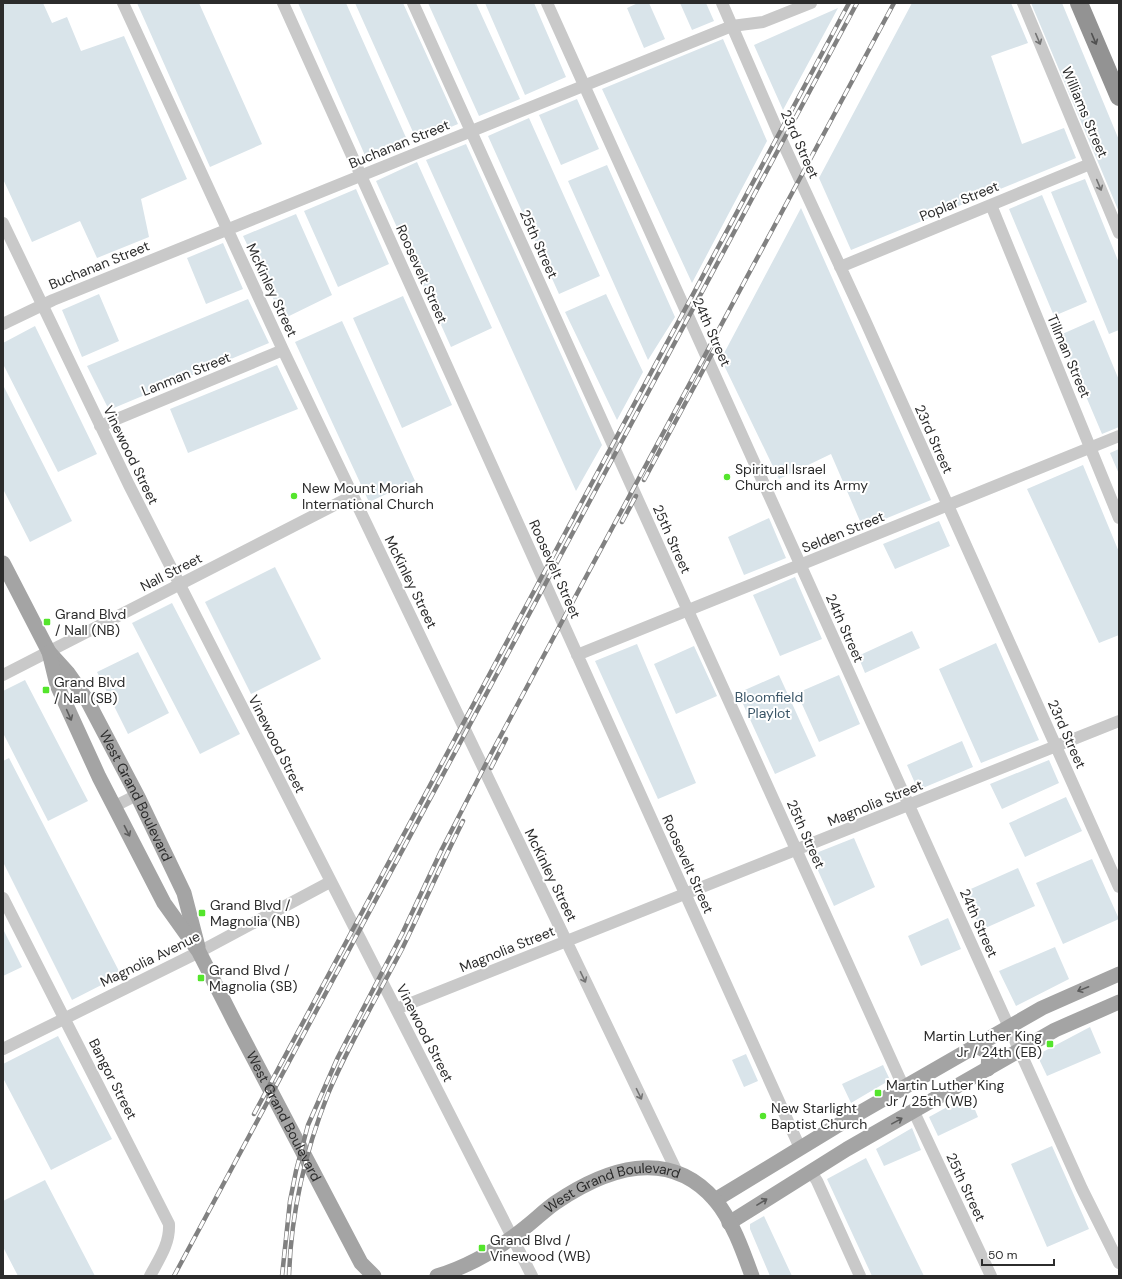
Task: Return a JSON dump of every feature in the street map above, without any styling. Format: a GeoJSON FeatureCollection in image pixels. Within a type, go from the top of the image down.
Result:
{"type":"FeatureCollection","features":[{"type":"Feature","properties":{"kind":"highway"},"geometry":{"type":"LineString","coordinates":[[1079,3],[1119,98]]}},
{"type":"Feature","properties":{"kind":"main road","name":"West Grand Boulevard"},"geometry":{"type":"LineString","coordinates":[[3,563],[49,652],[57,686],[70,718],[164,903],[199,952],[342,1228],[361,1263],[371,1275]]}},
{"type":"Feature","properties":{"kind":"main road","name":"West Grand Boulevard"},"geometry":{"type":"LineString","coordinates":[[49,652],[68,673],[87,700],[136,795],[184,892],[192,916],[199,952]]}},
{"type":"Feature","properties":{"kind":"main road"},"geometry":{"type":"LineString","coordinates":[[715,1200],[835,1127],[1009,1026],[1042,1008],[1119,974]]}},
{"type":"Feature","properties":{"kind":"main road"},"geometry":{"type":"LineString","coordinates":[[729,1223],[880,1130],[914,1112],[1055,1030],[1119,1002]]}},
{"type":"Feature","properties":{"kind":"main road"},"geometry":{"type":"LineString","coordinates":[[1042,1008],[1042,1021],[1055,1030]]}},
{"type":"Feature","properties":{"kind":"main road"},"geometry":{"type":"LineString","coordinates":[[976,1045],[989,1053],[988,1069]]}},
{"type":"Feature","properties":{"kind":"main road"},"geometry":{"type":"LineString","coordinates":[[868,1108],[866,1120],[868,1124],[880,1130]]}},
{"type":"Feature","properties":{"kind":"main road"},"geometry":{"type":"LineString","coordinates":[[835,1127],[847,1135],[847,1150]]}},
{"type":"Feature","properties":{"kind":"main road","name":"West Grand Boulevard"},"geometry":{"type":"LineString","coordinates":[[437,1276],[464,1266],[498,1248],[555,1203],[605,1175],[632,1168],[648,1167],[667,1169],[677,1172],[698,1184],[715,1200],[729,1223],[752,1276]]}},
{"type":"Feature","properties":{"kind":"street","name":"McKinley Street"},"geometry":{"type":"LineString","coordinates":[[123,3],[352,496],[677,1172]]}},
{"type":"Feature","properties":{"kind":"street","name":"Roosevelt Street"},"geometry":{"type":"LineString","coordinates":[[283,3],[800,1148]]}},
{"type":"Feature","properties":{"kind":"street","name":"25th Street"},"geometry":{"type":"LineString","coordinates":[[413,3],[904,1088]]}},
{"type":"Feature","properties":{"kind":"street","name":"24th Street"},"geometry":{"type":"LineString","coordinates":[[547,3],[1082,1189],[1119,1264]]}},
{"type":"Feature","properties":{"kind":"street","name":"23rd Street"},"geometry":{"type":"LineString","coordinates":[[722,3],[782,141],[1119,887]]}},
{"type":"Feature","properties":{"kind":"street","name":"Buchanan Street"},"geometry":{"type":"LineString","coordinates":[[3,324],[41,304],[732,26],[763,22],[810,3]]}},
{"type":"Feature","properties":{"kind":"street","name":"Williams Street"},"geometry":{"type":"LineString","coordinates":[[1023,3],[1119,233]]}},
{"type":"Feature","properties":{"kind":"street","name":"Poplar Street"},"geometry":{"type":"LineString","coordinates":[[840,267],[1090,164]]}},
{"type":"Feature","properties":{"kind":"street","name":"Tillman Street"},"geometry":{"type":"LineString","coordinates":[[991,205],[1119,518]]}},
{"type":"Feature","properties":{"kind":"street","name":"Vinewood Street"},"geometry":{"type":"LineString","coordinates":[[3,223],[100,426],[179,584],[532,1276]]}},
{"type":"Feature","properties":{"kind":"street","name":"Lanman Street"},"geometry":{"type":"LineString","coordinates":[[100,426],[283,350]]}},
{"type":"Feature","properties":{"kind":"street","name":"Selden Street"},"geometry":{"type":"LineString","coordinates":[[577,655],[1119,436]]}},
{"type":"Feature","properties":{"kind":"street","name":"Nall Street"},"geometry":{"type":"LineString","coordinates":[[3,675],[352,496]]}},
{"type":"Feature","properties":{"kind":"street","name":"Magnolia Street"},"geometry":{"type":"LineString","coordinates":[[396,1009],[1119,721]]}},
{"type":"Feature","properties":{"kind":"street"},"geometry":{"type":"LineString","coordinates":[[115,806],[136,795]]}},
{"type":"Feature","properties":{"kind":"street","name":"Magnolia Avenue"},"geometry":{"type":"LineString","coordinates":[[3,1049],[199,952],[330,882]]}},
{"type":"Feature","properties":{"kind":"street","name":"Bangor Street"},"geometry":{"type":"LineString","coordinates":[[3,898],[169,1224],[170,1233],[167,1245],[150,1276]]}},
{"type":"Feature","properties":{"kind":"street","name":"25th Street"},"geometry":{"type":"LineString","coordinates":[[914,1112],[991,1276]]}},
{"type":"Feature","properties":{"kind":"street"},"geometry":{"type":"LineString","coordinates":[[811,1172],[817,1181],[860,1276]]}},
{"type":"Feature","properties":{"kind":"green space"},"geometry":{"type":"Polygon","coordinates":[[[3,3],[43,3],[52,23],[67,17],[81,51],[124,36],[187,179],[141,199],[149,237],[97,258],[80,221],[32,242],[3,179],[3,3]]]}},
{"type":"Feature","properties":{"kind":"green space"},"geometry":{"type":"Polygon","coordinates":[[[137,3],[199,3],[262,144],[210,167],[137,3]]]}},
{"type":"Feature","properties":{"kind":"green space"},"geometry":{"type":"Polygon","coordinates":[[[298,3],[346,3],[408,142],[367,160],[298,3]]]}},
{"type":"Feature","properties":{"kind":"green space"},"geometry":{"type":"Polygon","coordinates":[[[355,3],[403,3],[458,124],[417,141],[355,3]]]}},
{"type":"Feature","properties":{"kind":"green space"},"geometry":{"type":"Polygon","coordinates":[[[428,3],[476,3],[520,99],[479,116],[428,3]]]}},
{"type":"Feature","properties":{"kind":"green space"},"geometry":{"type":"Polygon","coordinates":[[[485,3],[534,3],[566,77],[525,95],[485,3]]]}},
{"type":"Feature","properties":{"kind":"green space"},"geometry":{"type":"Polygon","coordinates":[[[638,3],[649,3],[665,39],[644,48],[627,8],[638,3]]]}},
{"type":"Feature","properties":{"kind":"green space"},"geometry":{"type":"Polygon","coordinates":[[[680,3],[706,3],[714,21],[692,30],[680,3]]]}},
{"type":"Feature","properties":{"kind":"green space"},"geometry":{"type":"Polygon","coordinates":[[[912,3],[1011,3],[1028,43],[991,56],[1022,144],[1064,128],[1076,158],[851,250],[819,178],[912,3]]]}},
{"type":"Feature","properties":{"kind":"green space"},"geometry":{"type":"Polygon","coordinates":[[[1031,3],[1062,3],[1119,140],[1119,212],[1031,3]]]}},
{"type":"Feature","properties":{"kind":"green space"},"geometry":{"type":"Polygon","coordinates":[[[838,8],[783,110],[754,45],[838,8]]]}},
{"type":"Feature","properties":{"kind":"green space"},"geometry":{"type":"Polygon","coordinates":[[[723,39],[767,141],[692,283],[602,89],[723,39]]]}},
{"type":"Feature","properties":{"kind":"green space"},"geometry":{"type":"Polygon","coordinates":[[[577,99],[599,149],[561,165],[539,115],[577,99]]]}},
{"type":"Feature","properties":{"kind":"green space"},"geometry":{"type":"Polygon","coordinates":[[[529,118],[600,276],[559,294],[488,136],[529,118]]]}},
{"type":"Feature","properties":{"kind":"green space"},"geometry":{"type":"Polygon","coordinates":[[[466,144],[602,445],[576,491],[426,160],[466,144]]]}},
{"type":"Feature","properties":{"kind":"green space"},"geometry":{"type":"Polygon","coordinates":[[[417,162],[492,328],[451,347],[376,181],[417,162]]]}},
{"type":"Feature","properties":{"kind":"green space"},"geometry":{"type":"Polygon","coordinates":[[[607,165],[675,317],[648,360],[568,181],[607,165]]]}},
{"type":"Feature","properties":{"kind":"green space"},"geometry":{"type":"Polygon","coordinates":[[[1085,179],[1119,263],[1119,330],[1109,334],[1051,192],[1085,179]]]}},
{"type":"Feature","properties":{"kind":"green space"},"geometry":{"type":"Polygon","coordinates":[[[356,189],[389,264],[338,287],[304,211],[356,189]]]}},
{"type":"Feature","properties":{"kind":"green space"},"geometry":{"type":"Polygon","coordinates":[[[1042,195],[1087,302],[1054,316],[1009,209],[1042,195]]]}},
{"type":"Feature","properties":{"kind":"green space"},"geometry":{"type":"Polygon","coordinates":[[[801,208],[931,500],[863,528],[831,454],[779,479],[721,359],[801,208]]]}},
{"type":"Feature","properties":{"kind":"green space"},"geometry":{"type":"Polygon","coordinates":[[[296,214],[332,295],[283,319],[243,236],[296,214]]]}},
{"type":"Feature","properties":{"kind":"green space"},"geometry":{"type":"Polygon","coordinates":[[[223,243],[243,289],[206,304],[187,258],[223,243]]]}},
{"type":"Feature","properties":{"kind":"green space"},"geometry":{"type":"Polygon","coordinates":[[[99,294],[119,341],[82,357],[62,310],[99,294]]]}},
{"type":"Feature","properties":{"kind":"green space"},"geometry":{"type":"Polygon","coordinates":[[[606,294],[643,372],[617,420],[565,312],[606,294]]]}},
{"type":"Feature","properties":{"kind":"green space"},"geometry":{"type":"Polygon","coordinates":[[[403,296],[452,405],[402,428],[353,318],[403,296]]]}},
{"type":"Feature","properties":{"kind":"green space"},"geometry":{"type":"Polygon","coordinates":[[[248,299],[269,343],[109,410],[87,366],[248,299]]]}},
{"type":"Feature","properties":{"kind":"green space"},"geometry":{"type":"Polygon","coordinates":[[[1094,320],[1119,380],[1119,427],[1102,434],[1060,335],[1094,320]]]}},
{"type":"Feature","properties":{"kind":"green space"},"geometry":{"type":"Polygon","coordinates":[[[342,321],[415,481],[369,502],[295,342],[342,321]]]}},
{"type":"Feature","properties":{"kind":"green space"},"geometry":{"type":"Polygon","coordinates":[[[35,326],[97,454],[58,472],[3,364],[3,343],[35,326]]]}},
{"type":"Feature","properties":{"kind":"green space"},"geometry":{"type":"Polygon","coordinates":[[[277,365],[298,409],[188,453],[170,409],[277,365]]]}},
{"type":"Feature","properties":{"kind":"green space"},"geometry":{"type":"Polygon","coordinates":[[[3,385],[72,521],[30,542],[3,489],[3,385]]]}},
{"type":"Feature","properties":{"kind":"green space"},"geometry":{"type":"Polygon","coordinates":[[[1119,449],[1119,474],[1110,453],[1119,449]]]}},
{"type":"Feature","properties":{"kind":"green space"},"geometry":{"type":"Polygon","coordinates":[[[1083,465],[1119,552],[1119,635],[1099,643],[1027,489],[1083,465]]]}},
{"type":"Feature","properties":{"kind":"green space"},"geometry":{"type":"Polygon","coordinates":[[[769,518],[786,558],[744,575],[728,537],[769,518]]]}},
{"type":"Feature","properties":{"kind":"green space"},"geometry":{"type":"Polygon","coordinates":[[[939,521],[950,546],[895,569],[883,544],[939,521]]]}},
{"type":"Feature","properties":{"kind":"green space"},"geometry":{"type":"Polygon","coordinates":[[[275,567],[321,659],[251,694],[205,602],[275,567]]]}},
{"type":"Feature","properties":{"kind":"green space"},"geometry":{"type":"Polygon","coordinates":[[[795,577],[822,639],[780,656],[753,595],[795,577]]]}},
{"type":"Feature","properties":{"kind":"green space"},"geometry":{"type":"Polygon","coordinates":[[[172,603],[240,734],[200,754],[132,623],[172,603]]]}},
{"type":"Feature","properties":{"kind":"green space"},"geometry":{"type":"Polygon","coordinates":[[[912,631],[920,648],[865,673],[858,656],[912,631]]]}},
{"type":"Feature","properties":{"kind":"green space"},"geometry":{"type":"Polygon","coordinates":[[[996,643],[1039,740],[981,763],[939,669],[996,643]]]}},
{"type":"Feature","properties":{"kind":"green space"},"geometry":{"type":"Polygon","coordinates":[[[637,644],[696,783],[658,799],[595,661],[637,644]]]}},
{"type":"Feature","properties":{"kind":"green space"},"geometry":{"type":"Polygon","coordinates":[[[694,646],[717,696],[676,714],[654,664],[694,646]]]}},
{"type":"Feature","properties":{"kind":"green space"},"geometry":{"type":"Polygon","coordinates":[[[138,652],[169,713],[128,734],[97,672],[138,652]]]}},
{"type":"Feature","properties":{"kind":"green space","name":"Bloomfield Playlot"},"geometry":{"type":"Polygon","coordinates":[[[779,675],[816,756],[775,774],[738,693],[779,675]]]}},
{"type":"Feature","properties":{"kind":"green space"},"geometry":{"type":"Polygon","coordinates":[[[839,675],[860,724],[819,742],[797,693],[839,675]]]}},
{"type":"Feature","properties":{"kind":"green space"},"geometry":{"type":"Polygon","coordinates":[[[25,680],[88,801],[48,821],[3,733],[3,691],[25,680]]]}},
{"type":"Feature","properties":{"kind":"green space"},"geometry":{"type":"Polygon","coordinates":[[[962,741],[973,767],[918,790],[907,765],[962,741]]]}},
{"type":"Feature","properties":{"kind":"green space"},"geometry":{"type":"Polygon","coordinates":[[[9,758],[121,975],[72,1000],[3,862],[3,761],[9,758]]]}},
{"type":"Feature","properties":{"kind":"green space"},"geometry":{"type":"Polygon","coordinates":[[[1049,760],[1059,783],[1002,809],[990,784],[1049,760]]]}},
{"type":"Feature","properties":{"kind":"green space"},"geometry":{"type":"Polygon","coordinates":[[[1066,797],[1082,831],[1025,857],[1009,823],[1066,797]]]}},
{"type":"Feature","properties":{"kind":"green space"},"geometry":{"type":"Polygon","coordinates":[[[854,838],[875,887],[834,906],[811,855],[854,838]]]}},
{"type":"Feature","properties":{"kind":"green space"},"geometry":{"type":"Polygon","coordinates":[[[1092,859],[1119,919],[1063,944],[1036,883],[1092,859]]]}},
{"type":"Feature","properties":{"kind":"green space"},"geometry":{"type":"Polygon","coordinates":[[[1018,868],[1035,906],[981,930],[964,892],[1018,868]]]}},
{"type":"Feature","properties":{"kind":"green space"},"geometry":{"type":"Polygon","coordinates":[[[948,918],[961,949],[921,966],[908,936],[948,918]]]}},
{"type":"Feature","properties":{"kind":"green space"},"geometry":{"type":"Polygon","coordinates":[[[3,929],[22,967],[3,976],[3,929]]]}},
{"type":"Feature","properties":{"kind":"green space"},"geometry":{"type":"Polygon","coordinates":[[[1055,947],[1069,979],[1016,1006],[999,971],[1055,947]]]}},
{"type":"Feature","properties":{"kind":"green space"},"geometry":{"type":"Polygon","coordinates":[[[1090,1027],[1101,1053],[1047,1076],[1037,1055],[1090,1027]]]}},
{"type":"Feature","properties":{"kind":"green space"},"geometry":{"type":"Polygon","coordinates":[[[58,1036],[112,1139],[51,1170],[3,1078],[3,1064],[58,1036]]]}},
{"type":"Feature","properties":{"kind":"green space"},"geometry":{"type":"Polygon","coordinates":[[[746,1054],[758,1081],[744,1087],[732,1060],[746,1054]]]}},
{"type":"Feature","properties":{"kind":"green space"},"geometry":{"type":"Polygon","coordinates":[[[883,1065],[890,1080],[851,1103],[842,1084],[883,1065]]]}},
{"type":"Feature","properties":{"kind":"green space"},"geometry":{"type":"Polygon","coordinates":[[[969,1095],[978,1117],[938,1136],[929,1117],[969,1095]]]}},
{"type":"Feature","properties":{"kind":"green space"},"geometry":{"type":"Polygon","coordinates":[[[912,1128],[921,1150],[884,1166],[876,1149],[912,1128]]]}},
{"type":"Feature","properties":{"kind":"green space"},"geometry":{"type":"Polygon","coordinates":[[[1052,1146],[1089,1229],[1047,1247],[1011,1164],[1052,1146]]]}},
{"type":"Feature","properties":{"kind":"green space"},"geometry":{"type":"Polygon","coordinates":[[[866,1158],[924,1276],[872,1276],[827,1179],[866,1158]]]}},
{"type":"Feature","properties":{"kind":"green space"},"geometry":{"type":"Polygon","coordinates":[[[45,1180],[95,1276],[18,1276],[3,1247],[3,1201],[45,1180]]]}},
{"type":"Feature","properties":{"kind":"green space"},"geometry":{"type":"Polygon","coordinates":[[[764,1216],[792,1276],[770,1276],[750,1229],[750,1224],[764,1216]]]}},
{"type":"Feature","properties":{"kind":"railway"},"geometry":{"type":"LineString","coordinates":[[254,1114],[849,3]]}},
{"type":"Feature","properties":{"kind":"railway"},"geometry":{"type":"LineString","coordinates":[[174,1276],[857,3]]}},
{"type":"Feature","properties":{"kind":"railway"},"geometry":{"type":"LineString","coordinates":[[282,1276],[290,1201],[296,1171],[308,1125],[338,1057],[402,934],[442,849],[492,752],[894,3]]}},
{"type":"Feature","properties":{"kind":"railway"},"geometry":{"type":"LineString","coordinates":[[644,480],[715,348]]}},
{"type":"Feature","properties":{"kind":"railway"},"geometry":{"type":"LineString","coordinates":[[622,522],[636,496]]}},
{"type":"Feature","properties":{"kind":"railway"},"geometry":{"type":"LineString","coordinates":[[491,768],[506,739]]}},
{"type":"Feature","properties":{"kind":"railway"},"geometry":{"type":"LineString","coordinates":[[289,1276],[290,1253],[296,1206],[312,1138],[328,1094],[354,1039],[402,949],[463,821]]}},
{"type":"Feature","properties":{"kind":"place","name":"Spiritual Israel Church and its Army"},"geometry":{"type":"Point","coordinates":[727,477]}},
{"type":"Feature","properties":{"kind":"place","name":"New Mount Moriah International Church"},"geometry":{"type":"Point","coordinates":[294,496]}},
{"type":"Feature","properties":{"kind":"place","name":"Grand Blvd / Nall (NB)"},"geometry":{"type":"Point","coordinates":[47,622]}},
{"type":"Feature","properties":{"kind":"place","name":"Grand Blvd / Nall (SB)"},"geometry":{"type":"Point","coordinates":[46,690]}},
{"type":"Feature","properties":{"kind":"place","name":"Grand Blvd / Magnolia (NB)"},"geometry":{"type":"Point","coordinates":[202,913]}},
{"type":"Feature","properties":{"kind":"place","name":"Grand Blvd / Magnolia (SB)"},"geometry":{"type":"Point","coordinates":[201,978]}},
{"type":"Feature","properties":{"kind":"place","name":"Martin Luther King Jr / 24th (EB)"},"geometry":{"type":"Point","coordinates":[1050,1044]}},
{"type":"Feature","properties":{"kind":"place","name":"Martin Luther King Jr / 25th (WB)"},"geometry":{"type":"Point","coordinates":[878,1093]}},
{"type":"Feature","properties":{"kind":"place","name":"New Starlight Baptist Church"},"geometry":{"type":"Point","coordinates":[763,1116]}},
{"type":"Feature","properties":{"kind":"place","name":"Grand Blvd / Vinewood (WB)"},"geometry":{"type":"Point","coordinates":[482,1248]}}]}
